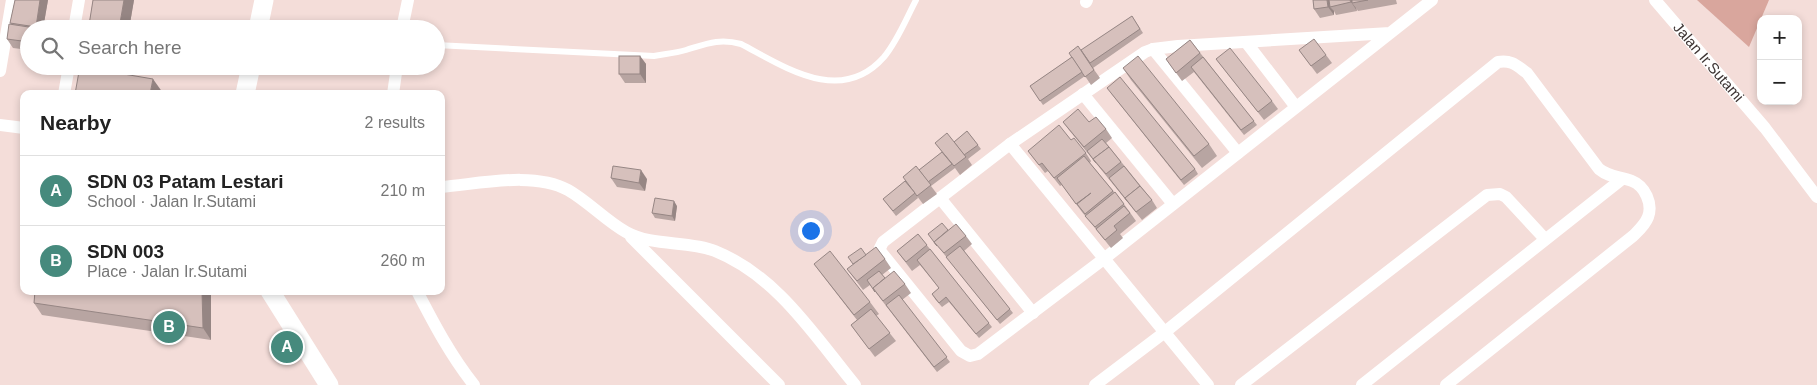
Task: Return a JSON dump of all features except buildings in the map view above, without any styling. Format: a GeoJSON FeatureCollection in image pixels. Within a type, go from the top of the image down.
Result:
{"type":"FeatureCollection","features":[{"type":"Feature","properties":{"kind":"street"},"geometry":{"type":"LineString","coordinates":[[0,71],[12,0]]}},
{"type":"Feature","properties":{"kind":"street"},"geometry":{"type":"LineString","coordinates":[[76,20],[79,0]]}},
{"type":"Feature","properties":{"kind":"street"},"geometry":{"type":"LineString","coordinates":[[260,20],[264,0]]}},
{"type":"Feature","properties":{"kind":"street"},"geometry":{"type":"LineString","coordinates":[[404,20],[408,0]]}},
{"type":"Feature","properties":{"kind":"street"},"geometry":{"type":"LineString","coordinates":[[1390,33],[1178,46],[1153,49],[1145,52],[1010,144],[883,242],[880,248],[881,252],[965,354],[974,356],[1105,258],[1432,0]]}},
{"type":"Feature","properties":{"kind":"street","name":"Jalan Ir.Sutami"},"geometry":{"type":"LineString","coordinates":[[1654,0],[1765,128],[1817,197]]}},
{"type":"Feature","properties":{"kind":"street"},"geometry":{"type":"LineString","coordinates":[[1246,42],[1296,107]]}},
{"type":"Feature","properties":{"kind":"street"},"geometry":{"type":"LineString","coordinates":[[1153,49],[1238,153]]}},
{"type":"Feature","properties":{"kind":"street"},"geometry":{"type":"LineString","coordinates":[[1095,385],[1165,332],[1498,62],[1507,61],[1527,73],[1599,169],[1606,175],[1622,178],[1643,187],[1647,195],[1649,216],[1633,236],[1446,385]]}},
{"type":"Feature","properties":{"kind":"street"},"geometry":{"type":"LineString","coordinates":[[65,90],[67,75]]}},
{"type":"Feature","properties":{"kind":"street"},"geometry":{"type":"LineString","coordinates":[[246,90],[249,75]]}},
{"type":"Feature","properties":{"kind":"street"},"geometry":{"type":"LineString","coordinates":[[394,90],[396,75]]}},
{"type":"Feature","properties":{"kind":"street"},"geometry":{"type":"LineString","coordinates":[[1083,94],[1173,204]]}},
{"type":"Feature","properties":{"kind":"street"},"geometry":{"type":"LineString","coordinates":[[0,125],[20,128]]}},
{"type":"Feature","properties":{"kind":"street"},"geometry":{"type":"LineString","coordinates":[[1010,144],[1208,385]]}},
{"type":"Feature","properties":{"kind":"street"},"geometry":{"type":"LineString","coordinates":[[1362,385],[1622,178]]}},
{"type":"Feature","properties":{"kind":"street"},"geometry":{"type":"LineString","coordinates":[[445,187],[530,180],[550,183],[567,190],[626,232],[779,385]]}},
{"type":"Feature","properties":{"kind":"street"},"geometry":{"type":"LineString","coordinates":[[1241,385],[1487,195],[1500,194],[1506,197],[1545,239]]}},
{"type":"Feature","properties":{"kind":"street"},"geometry":{"type":"LineString","coordinates":[[940,198],[1033,313]]}},
{"type":"Feature","properties":{"kind":"street"},"geometry":{"type":"LineString","coordinates":[[626,232],[646,240],[688,244],[713,250],[737,261],[762,278],[783,296],[855,385]]}},
{"type":"Feature","properties":{"kind":"street"},"geometry":{"type":"LineString","coordinates":[[273,295],[329,385]]}},
{"type":"Feature","properties":{"kind":"street"},"geometry":{"type":"LineString","coordinates":[[419,295],[458,366],[474,385]]}},
{"type":"Feature","properties":{"kind":"lane"},"geometry":{"type":"LineString","coordinates":[[445,45],[654,56],[684,51],[717,41],[729,41],[740,44],[807,76],[824,81],[844,81],[859,76],[883,58],[895,41],[916,0]]}},
{"type":"Feature","properties":{"kind":"shaded area"},"geometry":{"type":"Polygon","coordinates":[[[1697,0],[1769,0],[1763,15],[1757,15],[1757,28],[1749,47],[1697,0]]]}},
{"type":"Feature","properties":{"kind":"place","name":"SDN 003"},"geometry":{"type":"Point","coordinates":[169,327]}},
{"type":"Feature","properties":{"kind":"place","name":"SDN 03 Patam Lestari"},"geometry":{"type":"Point","coordinates":[287,347]}}]}
